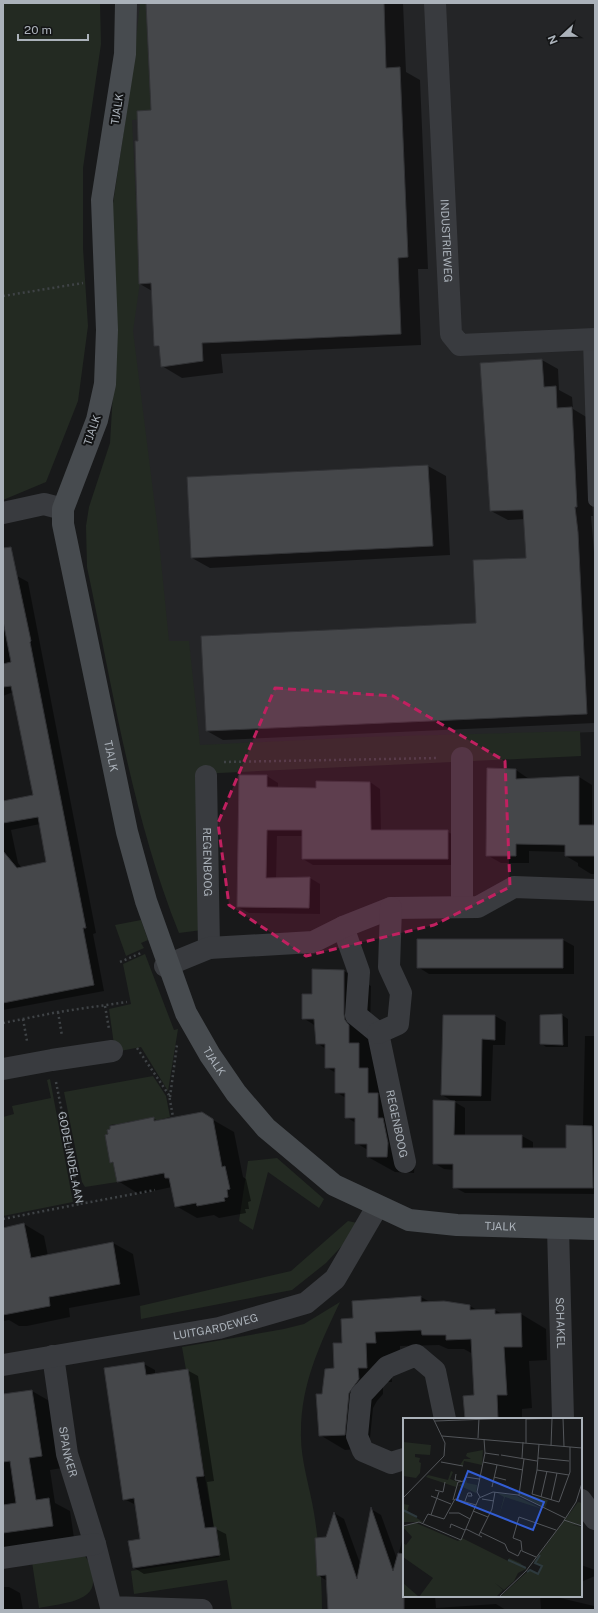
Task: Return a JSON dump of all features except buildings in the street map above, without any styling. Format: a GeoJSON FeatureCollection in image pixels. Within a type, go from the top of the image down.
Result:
{"type":"FeatureCollection","features":[{"type":"Feature","properties":{"kind":"street","name":"TJALK"},"geometry":{"type":"LineString","coordinates":[[126,3],[125,54],[102,200],[107,330],[105,384],[97,420],[63,509],[65,542],[127,832],[146,901],[167,965],[186,1013],[210,1055],[236,1093],[266,1128],[334,1185],[409,1220],[457,1225],[595,1230]]}},
{"type":"Feature","properties":{"kind":"street","name":"INDUSTRIEWEG"},"geometry":{"type":"LineString","coordinates":[[435,3],[451,334],[460,346],[592,340]]}},
{"type":"Feature","properties":{"kind":"street"},"geometry":{"type":"LineString","coordinates":[[3,512],[44,504],[63,509]]}},
{"type":"Feature","properties":{"kind":"street"},"geometry":{"type":"LineString","coordinates":[[462,758],[462,907]]}},
{"type":"Feature","properties":{"kind":"street","name":"REGENBOOG"},"geometry":{"type":"LineString","coordinates":[[206,776],[209,948]]}},
{"type":"Feature","properties":{"kind":"street"},"geometry":{"type":"LineString","coordinates":[[167,965],[209,948],[313,942],[391,908],[478,907],[514,888],[595,890]]}},
{"type":"Feature","properties":{"kind":"street"},"geometry":{"type":"LineString","coordinates":[[343,928],[359,972],[356,1015],[378,1033],[398,1024],[400,993],[389,967],[391,908]]}},
{"type":"Feature","properties":{"kind":"street","name":"REGENBOOG"},"geometry":{"type":"LineString","coordinates":[[378,1033],[406,1162]]}},
{"type":"Feature","properties":{"kind":"street"},"geometry":{"type":"LineString","coordinates":[[3,1069],[58,1051],[112,1051]]}},
{"type":"Feature","properties":{"kind":"street","name":"LUITGARDEWEG"},"geometry":{"type":"LineString","coordinates":[[3,1365],[219,1328],[306,1303],[335,1279],[377,1206]]}},
{"type":"Feature","properties":{"kind":"street","name":"SCHAKEL"},"geometry":{"type":"LineString","coordinates":[[558,1228],[564,1418]]}},
{"type":"Feature","properties":{"kind":"street"},"geometry":{"type":"LineString","coordinates":[[403,1459],[391,1462],[363,1451],[357,1436],[361,1396],[387,1367],[416,1355],[435,1371],[445,1418]]}},
{"type":"Feature","properties":{"kind":"street","name":"SPANKER"},"geometry":{"type":"LineString","coordinates":[[53,1356],[68,1454],[96,1544],[105,1608],[202,1610]]}},
{"type":"Feature","properties":{"kind":"street"},"geometry":{"type":"LineString","coordinates":[[582,1501],[595,1519]]}},
{"type":"Feature","properties":{"kind":"street"},"geometry":{"type":"LineString","coordinates":[[3,1558],[96,1544]]}},
{"type":"Feature","properties":{"kind":"lane","name":"INDUSTRIEWEG"},"geometry":{"type":"LineString","coordinates":[[592,340],[595,500]]}},
{"type":"Feature","properties":{"kind":"path"},"geometry":{"type":"LineString","coordinates":[[3,296],[104,279]]}},
{"type":"Feature","properties":{"kind":"path"},"geometry":{"type":"LineString","coordinates":[[206,776],[205,762],[462,758]]}},
{"type":"Feature","properties":{"kind":"path"},"geometry":{"type":"LineString","coordinates":[[120,962],[142,953]]}},
{"type":"Feature","properties":{"kind":"path"},"geometry":{"type":"LineString","coordinates":[[3,1023],[58,1012],[127,1002]]}},
{"type":"Feature","properties":{"kind":"path","name":"GODELINDELAAN"},"geometry":{"type":"LineString","coordinates":[[58,1012],[58,1051],[80,1204],[155,1190]]}},
{"type":"Feature","properties":{"kind":"path"},"geometry":{"type":"LineString","coordinates":[[23,1019],[27,1042]]}},
{"type":"Feature","properties":{"kind":"path"},"geometry":{"type":"LineString","coordinates":[[173,1117],[170,1098],[177,1044]]}},
{"type":"Feature","properties":{"kind":"path"},"geometry":{"type":"LineString","coordinates":[[137,1048],[170,1098]]}},
{"type":"Feature","properties":{"kind":"path"},"geometry":{"type":"LineString","coordinates":[[3,1219],[80,1204]]}},
{"type":"Feature","properties":{"kind":"highlighted area"},"geometry":{"type":"Polygon","coordinates":[[[275,688],[393,696],[505,761],[510,887],[434,925],[306,956],[229,905],[218,823],[275,688]]]}},
{"type":"Feature","properties":{"kind":"shaded area"},"geometry":{"type":"Polygon","coordinates":[[[3,3],[100,3],[101,44],[83,168],[83,248],[88,326],[78,401],[46,482],[3,500],[3,3]]]}},
{"type":"Feature","properties":{"kind":"shaded area"},"geometry":{"type":"Polygon","coordinates":[[[128,3],[595,3],[595,732],[192,747],[138,509],[124,183],[128,3]]]}},
{"type":"Feature","properties":{"kind":"shaded area"},"geometry":{"type":"Polygon","coordinates":[[[140,3],[146,3],[151,119],[132,120],[140,282],[133,331],[158,531],[169,641],[189,641],[200,745],[366,737],[580,731],[581,756],[198,774],[202,930],[179,933],[148,844],[136,798],[115,706],[87,567],[86,526],[89,507],[110,443],[113,392],[112,210],[132,76],[140,3]]]}},
{"type":"Feature","properties":{"kind":"shaded area"},"geometry":{"type":"Polygon","coordinates":[[[141,920],[148,940],[141,943],[144,948],[126,956],[115,925],[141,920]]]}},
{"type":"Feature","properties":{"kind":"shaded area"},"geometry":{"type":"Polygon","coordinates":[[[145,954],[174,1030],[178,1029],[168,1091],[141,1047],[115,1052],[109,1009],[131,1004],[123,964],[145,954]]]}},
{"type":"Feature","properties":{"kind":"shaded area"},"geometry":{"type":"Polygon","coordinates":[[[153,1076],[166,1096],[170,1117],[154,1121],[154,1118],[127,1122],[127,1125],[117,1127],[116,1124],[110,1125],[110,1129],[107,1130],[108,1134],[105,1135],[111,1151],[108,1152],[110,1162],[113,1162],[117,1182],[85,1187],[82,1182],[64,1092],[153,1076]]]}},
{"type":"Feature","properties":{"kind":"shaded area"},"geometry":{"type":"Polygon","coordinates":[[[50,1079],[73,1202],[3,1216],[3,1117],[14,1114],[12,1106],[51,1098],[47,1080],[50,1079]]]}},
{"type":"Feature","properties":{"kind":"shaded area"},"geometry":{"type":"Polygon","coordinates":[[[277,1158],[324,1199],[319,1208],[268,1172],[253,1230],[239,1221],[248,1161],[277,1158]]]}},
{"type":"Feature","properties":{"kind":"shaded area"},"geometry":{"type":"Polygon","coordinates":[[[348,1221],[362,1224],[326,1263],[292,1290],[141,1319],[140,1306],[291,1271],[348,1221]]]}},
{"type":"Feature","properties":{"kind":"shaded area"},"geometry":{"type":"Polygon","coordinates":[[[340,1302],[325,1333],[313,1365],[304,1397],[302,1414],[302,1452],[317,1537],[321,1573],[322,1610],[232,1610],[227,1580],[134,1594],[131,1571],[219,1557],[182,1347],[284,1329],[304,1324],[340,1302]]]}},
{"type":"Feature","properties":{"kind":"shaded area"},"geometry":{"type":"Polygon","coordinates":[[[85,1556],[91,1567],[93,1579],[92,1587],[88,1593],[82,1598],[74,1601],[39,1608],[32,1562],[85,1556]]]}}]}
